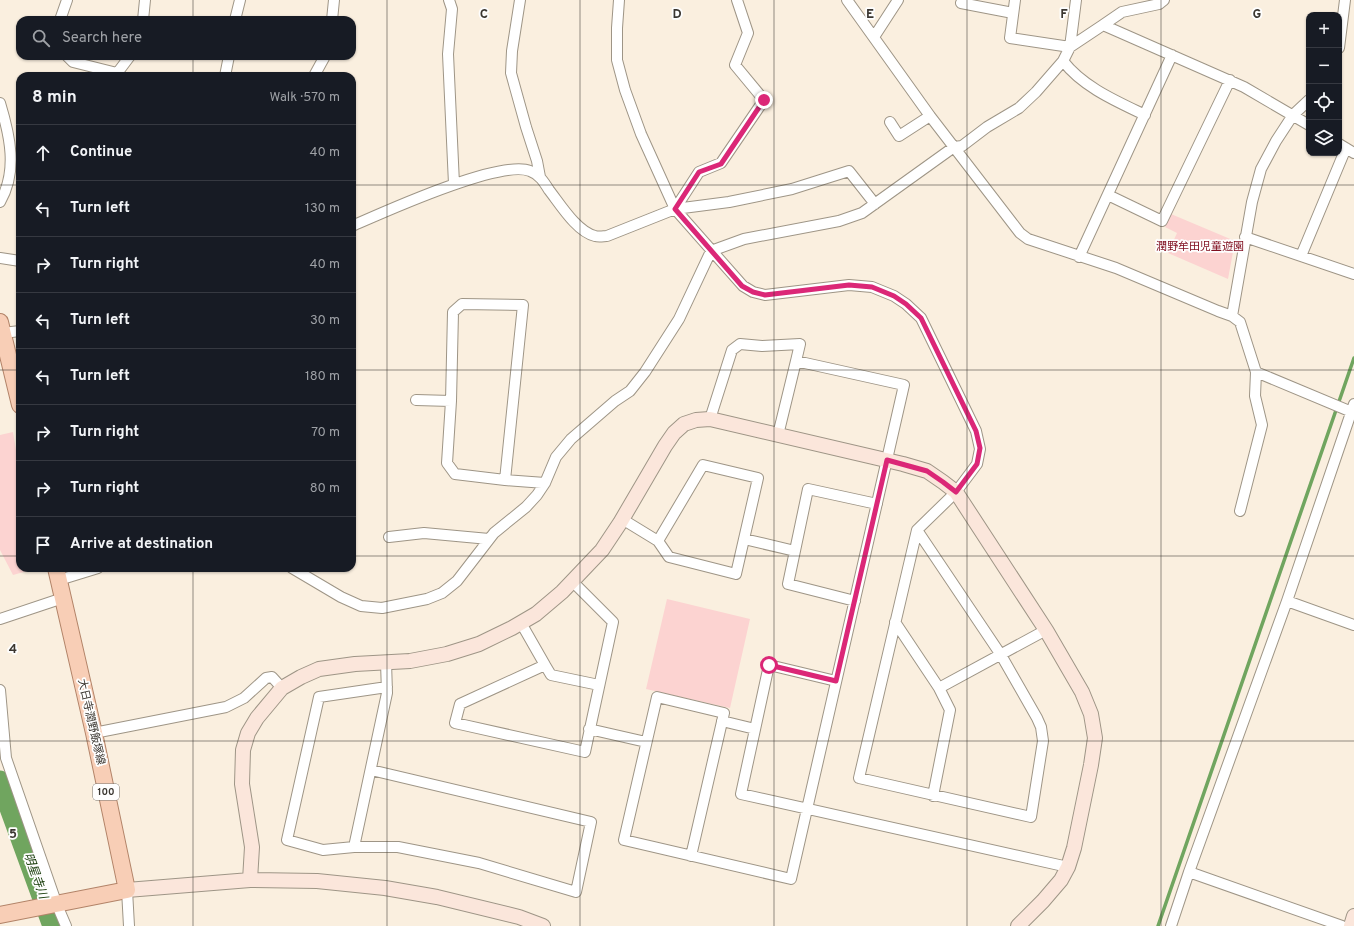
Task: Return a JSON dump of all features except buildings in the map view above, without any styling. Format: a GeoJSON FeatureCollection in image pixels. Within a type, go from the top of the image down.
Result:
{"type":"FeatureCollection","features":[{"type":"Feature","properties":{"kind":"main road"},"geometry":{"type":"LineString","coordinates":[[2,328],[16,388]]}},
{"type":"Feature","properties":{"kind":"main road","name":"大日寺潤野飯塚線"},"geometry":{"type":"LineString","coordinates":[[58,574],[94,733],[127,890]]}},
{"type":"Feature","properties":{"kind":"main road"},"geometry":{"type":"LineString","coordinates":[[0,915],[127,890]]}},
{"type":"Feature","properties":{"kind":"street"},"geometry":{"type":"LineString","coordinates":[[61,16],[67,0]]}},
{"type":"Feature","properties":{"kind":"street"},"geometry":{"type":"LineString","coordinates":[[143,16],[145,0]]}},
{"type":"Feature","properties":{"kind":"street"},"geometry":{"type":"LineString","coordinates":[[237,16],[240,0]]}},
{"type":"Feature","properties":{"kind":"street"},"geometry":{"type":"LineString","coordinates":[[332,16],[334,0]]}},
{"type":"Feature","properties":{"kind":"street"},"geometry":{"type":"LineString","coordinates":[[449,0],[452,9],[448,54],[454,184]]}},
{"type":"Feature","properties":{"kind":"street"},"geometry":{"type":"LineString","coordinates":[[520,0],[512,51],[511,73],[537,161],[540,177]]}},
{"type":"Feature","properties":{"kind":"street"},"geometry":{"type":"LineString","coordinates":[[620,0],[616,28],[618,60],[625,90],[641,134],[675,209],[742,286],[759,293],[765,295],[849,285],[872,287],[894,296],[921,318],[976,431],[980,448],[977,464],[956,492],[916,530],[859,778],[1030,817],[1043,741],[1041,727],[1001,655],[916,530]]}},
{"type":"Feature","properties":{"kind":"street"},"geometry":{"type":"LineString","coordinates":[[675,209],[699,172],[721,164],[764,100],[735,65],[748,33],[737,0]]}},
{"type":"Feature","properties":{"kind":"street"},"geometry":{"type":"LineString","coordinates":[[874,37],[898,0]]}},
{"type":"Feature","properties":{"kind":"street"},"geometry":{"type":"LineString","coordinates":[[1015,0],[1010,38],[1070,47],[1122,12],[1140,4],[1159,4],[1164,0]]}},
{"type":"Feature","properties":{"kind":"street"},"geometry":{"type":"LineString","coordinates":[[299,572],[341,597],[361,606],[382,608],[427,599],[442,593],[456,580],[494,533],[526,507],[537,495],[545,482],[556,457],[571,439],[615,401],[630,391],[679,319],[711,251],[744,239],[839,221],[862,213],[954,148],[962,146],[987,127],[1019,108],[1036,92],[1063,61],[1070,47],[1076,0]]}},
{"type":"Feature","properties":{"kind":"street"},"geometry":{"type":"LineString","coordinates":[[1342,19],[1344,0]]}},
{"type":"Feature","properties":{"kind":"street"},"geometry":{"type":"LineString","coordinates":[[852,2],[874,37],[930,116],[1020,233],[1028,239],[1116,268],[1232,316],[1240,322],[1256,372],[1255,396],[1262,426],[1240,511]]}},
{"type":"Feature","properties":{"kind":"street"},"geometry":{"type":"LineString","coordinates":[[961,3],[1013,13]]}},
{"type":"Feature","properties":{"kind":"street"},"geometry":{"type":"LineString","coordinates":[[1103,25],[1230,80],[1306,123]]}},
{"type":"Feature","properties":{"kind":"street"},"geometry":{"type":"LineString","coordinates":[[1080,257],[1172,55]]}},
{"type":"Feature","properties":{"kind":"street"},"geometry":{"type":"LineString","coordinates":[[71,60],[73,62],[106,72]]}},
{"type":"Feature","properties":{"kind":"street"},"geometry":{"type":"LineString","coordinates":[[118,72],[127,60]]}},
{"type":"Feature","properties":{"kind":"street"},"geometry":{"type":"LineString","coordinates":[[226,72],[228,60]]}},
{"type":"Feature","properties":{"kind":"street"},"geometry":{"type":"LineString","coordinates":[[316,72],[323,60]]}},
{"type":"Feature","properties":{"kind":"street"},"geometry":{"type":"LineString","coordinates":[[1063,61],[1068,67],[1102,94],[1144,115]]}},
{"type":"Feature","properties":{"kind":"street"},"geometry":{"type":"LineString","coordinates":[[1108,195],[1162,221],[1230,80]]}},
{"type":"Feature","properties":{"kind":"street"},"geometry":{"type":"LineString","coordinates":[[0,103],[7,128],[11,162],[7,190],[0,202]]}},
{"type":"Feature","properties":{"kind":"street"},"geometry":{"type":"LineString","coordinates":[[1232,316],[1245,237],[1261,168],[1293,115],[1306,103]]}},
{"type":"Feature","properties":{"kind":"street"},"geometry":{"type":"LineString","coordinates":[[890,122],[899,136],[930,116]]}},
{"type":"Feature","properties":{"kind":"street"},"geometry":{"type":"LineString","coordinates":[[1301,256],[1346,148]]}},
{"type":"Feature","properties":{"kind":"street"},"geometry":{"type":"LineString","coordinates":[[356,224],[454,184],[502,171],[516,169],[530,171],[540,177],[562,208],[584,231],[596,237],[607,236],[675,209],[729,202],[785,190],[849,170],[874,204]]}},
{"type":"Feature","properties":{"kind":"street"},"geometry":{"type":"LineString","coordinates":[[1245,237],[1354,274]]}},
{"type":"Feature","properties":{"kind":"street"},"geometry":{"type":"LineString","coordinates":[[0,258],[16,260]]}},
{"type":"Feature","properties":{"kind":"street"},"geometry":{"type":"LineString","coordinates":[[505,480],[522,305],[462,304],[453,312],[451,401],[446,463],[455,474],[505,480],[545,482]]}},
{"type":"Feature","properties":{"kind":"street"},"geometry":{"type":"LineString","coordinates":[[2,328],[16,330]]}},
{"type":"Feature","properties":{"kind":"street"},"geometry":{"type":"LineString","coordinates":[[710,419],[732,350],[740,344],[762,346],[800,344],[778,435]]}},
{"type":"Feature","properties":{"kind":"street"},"geometry":{"type":"LineString","coordinates":[[691,856],[724,713],[657,697],[624,840],[691,856],[791,879],[904,385],[796,361]]}},
{"type":"Feature","properties":{"kind":"street"},"geometry":{"type":"LineString","coordinates":[[1171,926],[1287,601],[1351,410],[1256,372]]}},
{"type":"Feature","properties":{"kind":"street"},"geometry":{"type":"LineString","coordinates":[[416,400],[451,401]]}},
{"type":"Feature","properties":{"kind":"street"},"geometry":{"type":"LineString","coordinates":[[250,880],[252,847],[242,784],[243,750],[248,733],[257,718],[282,688],[319,669],[355,664],[410,661],[447,654],[479,644],[536,614],[573,582],[602,550],[674,433],[684,424],[696,420],[710,419],[887,460],[927,471],[956,492],[1046,630],[1082,692],[1091,714],[1095,738],[1074,848],[1068,867],[1061,880],[1048,896],[1018,926]]}},
{"type":"Feature","properties":{"kind":"street"},"geometry":{"type":"LineString","coordinates":[[622,519],[658,541],[669,558],[736,574],[758,478],[703,465],[658,541]]}},
{"type":"Feature","properties":{"kind":"street"},"geometry":{"type":"LineString","coordinates":[[855,601],[788,584],[808,489],[877,504]]}},
{"type":"Feature","properties":{"kind":"street"},"geometry":{"type":"LineString","coordinates":[[389,537],[424,533],[489,539]]}},
{"type":"Feature","properties":{"kind":"street"},"geometry":{"type":"LineString","coordinates":[[744,539],[795,550]]}},
{"type":"Feature","properties":{"kind":"street"},"geometry":{"type":"LineString","coordinates":[[58,574],[71,572]]}},
{"type":"Feature","properties":{"kind":"street"},"geometry":{"type":"LineString","coordinates":[[545,665],[460,704],[455,723],[585,752],[613,622],[573,582]]}},
{"type":"Feature","properties":{"kind":"street"},"geometry":{"type":"LineString","coordinates":[[0,619],[63,598]]}},
{"type":"Feature","properties":{"kind":"street"},"geometry":{"type":"LineString","coordinates":[[1287,601],[1354,625]]}},
{"type":"Feature","properties":{"kind":"street"},"geometry":{"type":"LineString","coordinates":[[895,622],[939,688],[950,710],[933,796]]}},
{"type":"Feature","properties":{"kind":"street"},"geometry":{"type":"LineString","coordinates":[[521,623],[551,675],[599,685]]}},
{"type":"Feature","properties":{"kind":"street"},"geometry":{"type":"LineString","coordinates":[[939,688],[1046,630]]}},
{"type":"Feature","properties":{"kind":"street"},"geometry":{"type":"LineString","coordinates":[[354,847],[387,693],[386,662]]}},
{"type":"Feature","properties":{"kind":"street"},"geometry":{"type":"LineString","coordinates":[[836,681],[769,665],[741,794],[1068,867]]}},
{"type":"Feature","properties":{"kind":"street"},"geometry":{"type":"LineString","coordinates":[[94,733],[226,707],[244,698],[266,678],[272,677],[282,688]]}},
{"type":"Feature","properties":{"kind":"street"},"geometry":{"type":"LineString","coordinates":[[371,770],[591,822],[576,892],[480,863],[398,847],[354,847],[323,850],[288,840],[319,696],[387,687]]}},
{"type":"Feature","properties":{"kind":"street"},"geometry":{"type":"LineString","coordinates":[[0,690],[6,758],[66,926]]}},
{"type":"Feature","properties":{"kind":"street"},"geometry":{"type":"LineString","coordinates":[[722,721],[755,729]]}},
{"type":"Feature","properties":{"kind":"street"},"geometry":{"type":"LineString","coordinates":[[589,729],[646,742]]}},
{"type":"Feature","properties":{"kind":"street"},"geometry":{"type":"LineString","coordinates":[[1189,872],[1342,926]]}},
{"type":"Feature","properties":{"kind":"street"},"geometry":{"type":"LineString","coordinates":[[128,926],[127,890],[250,880],[317,881],[385,888],[437,897],[519,917],[543,926]]}},
{"type":"Feature","properties":{"kind":"street"},"geometry":{"type":"LineString","coordinates":[[1351,926],[1354,916]]}},
{"type":"Feature","properties":{"kind":"green space","name":"潤野牟田児童遊園"},"geometry":{"type":"Polygon","coordinates":[[[1171,214],[1235,241],[1228,279],[1168,253],[1177,233],[1165,227],[1171,214]]]}},
{"type":"Feature","properties":{"kind":"green space"},"geometry":{"type":"Polygon","coordinates":[[[13,432],[16,450],[16,572],[24,572],[13,575],[0,550],[0,435],[13,432]]]}},
{"type":"Feature","properties":{"kind":"green space"},"geometry":{"type":"Polygon","coordinates":[[[667,599],[750,619],[730,708],[646,689],[667,599]]]}},
{"type":"Feature","properties":{"kind":"waterway"},"geometry":{"type":"LineString","coordinates":[[1158,926],[1354,358]]}},
{"type":"Feature","properties":{"kind":"waterway","name":"明星寺川"},"geometry":{"type":"LineString","coordinates":[[0,781],[53,926]]}},
{"type":"Feature","properties":{"kind":"route"},"geometry":{"type":"LineString","coordinates":[[764,100],[721,164],[699,172],[675,209],[742,286],[753,292],[765,295],[849,285],[872,287],[894,296],[906,304],[921,318],[937,349],[976,431],[980,448],[977,464],[956,492],[927,471],[887,460],[836,681],[769,665]]}}]}
